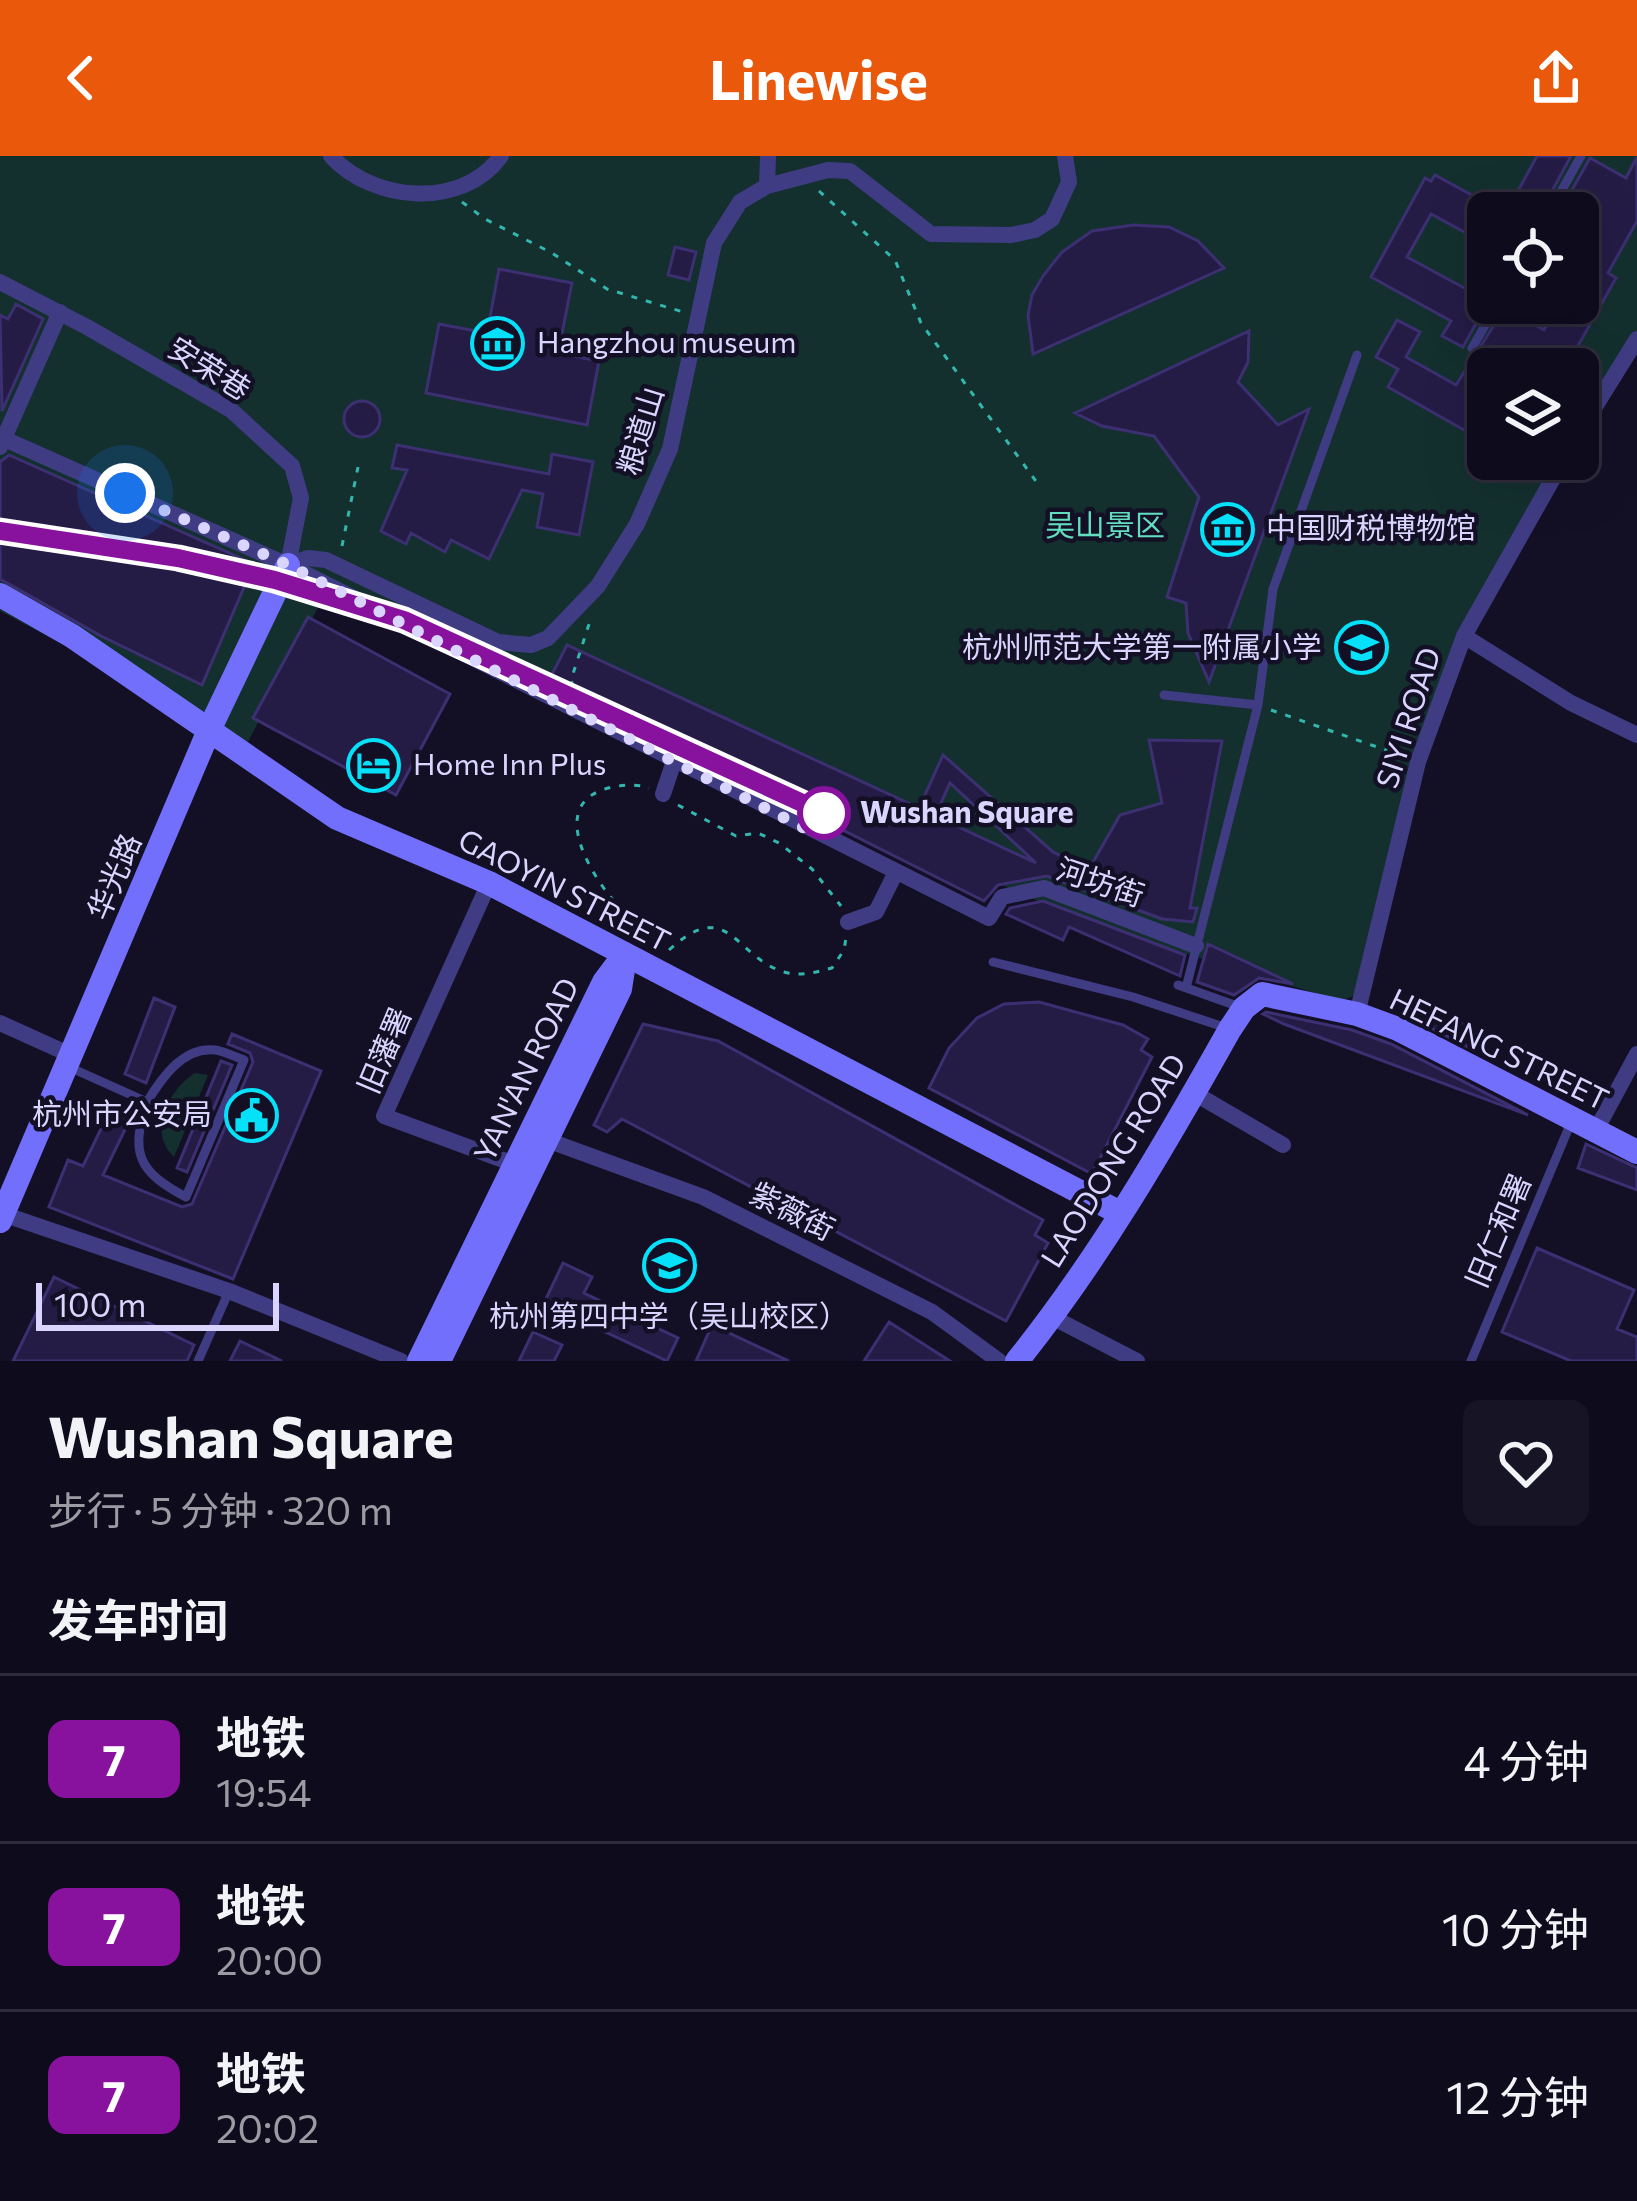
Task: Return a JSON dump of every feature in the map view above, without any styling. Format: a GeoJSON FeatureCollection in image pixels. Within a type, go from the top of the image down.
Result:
{"type":"FeatureCollection","features":[{"type":"Feature","properties":{"kind":"street"},"geometry":{"type":"LineString","coordinates":[[332,156],[343,169],[385,191],[447,190],[492,169],[501,156]]}},
{"type":"Feature","properties":{"kind":"street"},"geometry":{"type":"LineString","coordinates":[[767,156],[766,186],[828,170],[850,171],[931,234],[1011,235],[1035,230],[1052,219],[1069,182],[1065,156]]}},
{"type":"Feature","properties":{"kind":"street","name":"粮道山"},"geometry":{"type":"LineString","coordinates":[[288,565],[308,558],[338,565],[498,642],[532,645],[548,638],[598,586],[637,524],[670,449],[715,243],[740,202],[766,186]]}},
{"type":"Feature","properties":{"kind":"street","name":"安荣巷"},"geometry":{"type":"LineString","coordinates":[[0,282],[231,410],[292,466],[301,498],[288,565]]}},
{"type":"Feature","properties":{"kind":"street"},"geometry":{"type":"LineString","coordinates":[[60,312],[1,441],[288,565]]}},
{"type":"Feature","properties":{"kind":"street"},"geometry":{"type":"LineString","coordinates":[[1599,400],[1637,339]]}},
{"type":"Feature","properties":{"kind":"street","name":"SIYI ROAD"},"geometry":{"type":"LineString","coordinates":[[1357,1014],[1418,762],[1464,636],[1552,480]]}},
{"type":"Feature","properties":{"kind":"street","name":"华光路"},"geometry":{"type":"LineString","coordinates":[[1,1216],[71,1061],[209,728],[288,565]]}},
{"type":"Feature","properties":{"kind":"street","name":"河坊街"},"geometry":{"type":"LineString","coordinates":[[288,565],[988,918],[1002,896],[1044,888],[1196,946]]}},
{"type":"Feature","properties":{"kind":"street","name":"GAOYIN STREET"},"geometry":{"type":"LineString","coordinates":[[0,595],[72,636],[337,818],[489,883],[1120,1213]]}},
{"type":"Feature","properties":{"kind":"street"},"geometry":{"type":"LineString","coordinates":[[1464,636],[1571,703],[1637,735]]}},
{"type":"Feature","properties":{"kind":"street"},"geometry":{"type":"LineString","coordinates":[[663,794],[672,767]]}},
{"type":"Feature","properties":{"kind":"street"},"geometry":{"type":"LineString","coordinates":[[848,922],[877,913],[895,874]]}},
{"type":"Feature","properties":{"kind":"street","name":"旧藩署"},"geometry":{"type":"LineString","coordinates":[[489,883],[384,1116],[514,1164]]}},
{"type":"Feature","properties":{"kind":"street","name":"YAN'AN ROAD"},"geometry":{"type":"LineString","coordinates":[[440,1361],[620,989],[626,954]]}},
{"type":"Feature","properties":{"kind":"street","name":"YAN'AN ROAD"},"geometry":{"type":"LineString","coordinates":[[419,1361],[604,982],[626,954]]}},
{"type":"Feature","properties":{"kind":"street","name":"HEFANG STREET"},"geometry":{"type":"LineString","coordinates":[[1245,1010],[1357,1014],[1398,1029],[1637,1152]]}},
{"type":"Feature","properties":{"kind":"street","name":"LAODONG ROAD"},"geometry":{"type":"LineString","coordinates":[[1017,1361],[1120,1213],[1245,1010]]}},
{"type":"Feature","properties":{"kind":"street"},"geometry":{"type":"LineString","coordinates":[[0,1023],[71,1061]]}},
{"type":"Feature","properties":{"kind":"street"},"geometry":{"type":"LineString","coordinates":[[1583,1126],[1637,1054]]}},
{"type":"Feature","properties":{"kind":"street"},"geometry":{"type":"LineString","coordinates":[[1194,1093],[1283,1145]]}},
{"type":"Feature","properties":{"kind":"street","name":"紫薇街"},"geometry":{"type":"LineString","coordinates":[[547,1140],[703,1197],[932,1312],[999,1361]]}},
{"type":"Feature","properties":{"kind":"street"},"geometry":{"type":"LineString","coordinates":[[1,1216],[229,1291],[401,1361]]}},
{"type":"Feature","properties":{"kind":"street"},"geometry":{"type":"LineString","coordinates":[[1052,1317],[1137,1361]]}},
{"type":"Feature","properties":{"kind":"lane"},"geometry":{"type":"LineString","coordinates":[[1561,192],[1581,156]]}},
{"type":"Feature","properties":{"kind":"lane"},"geometry":{"type":"LineString","coordinates":[[1472,348],[1486,324]]}},
{"type":"Feature","properties":{"kind":"lane"},"geometry":{"type":"LineString","coordinates":[[1245,1010],[1182,986],[1258,705],[1273,589],[1357,355]]}},
{"type":"Feature","properties":{"kind":"lane"},"geometry":{"type":"LineString","coordinates":[[1164,695],[1258,705]]}},
{"type":"Feature","properties":{"kind":"lane"},"geometry":{"type":"LineString","coordinates":[[993,962],[1133,997],[1245,1010]]}},
{"type":"Feature","properties":{"kind":"lane"},"geometry":{"type":"LineString","coordinates":[[213,1049],[244,1060],[186,1197],[143,1166],[135,1137],[147,1102],[164,1074],[185,1058],[213,1049]]}},
{"type":"Feature","properties":{"kind":"lane"},"geometry":{"type":"LineString","coordinates":[[71,1061],[147,1102]]}},
{"type":"Feature","properties":{"kind":"lane","name":"旧仁和署"},"geometry":{"type":"LineString","coordinates":[[1471,1361],[1583,1126]]}},
{"type":"Feature","properties":{"kind":"lane"},"geometry":{"type":"LineString","coordinates":[[198,1361],[229,1291]]}},
{"type":"Feature","properties":{"kind":"path"},"geometry":{"type":"LineString","coordinates":[[803,178],[895,260],[921,322],[1038,484]]}},
{"type":"Feature","properties":{"kind":"path"},"geometry":{"type":"LineString","coordinates":[[447,190],[485,219],[608,289],[696,315]]}},
{"type":"Feature","properties":{"kind":"path"},"geometry":{"type":"LineString","coordinates":[[338,565],[358,467]]}},
{"type":"Feature","properties":{"kind":"path"},"geometry":{"type":"LineString","coordinates":[[577,702],[571,680],[590,620]]}},
{"type":"Feature","properties":{"kind":"path"},"geometry":{"type":"LineString","coordinates":[[1258,705],[1418,762]]}},
{"type":"Feature","properties":{"kind":"path"},"geometry":{"type":"LineString","coordinates":[[617,928],[621,909],[601,889],[576,824],[579,807],[595,792],[640,785],[712,826],[736,836],[758,833],[778,843],[832,889],[848,922],[844,950],[832,968],[801,975],[779,971],[727,931],[694,929],[669,950]]}},
{"type":"Feature","properties":{"kind":"green space","name":"吴山景区"},"geometry":{"type":"Polygon","coordinates":[[[0,156],[1637,156],[1637,340],[1599,406],[1599,348],[1467,348],[1467,480],[1556,480],[1434,702],[1365,991],[1341,1001],[1093,925],[327,590],[248,742],[0,611],[0,156]]]}},
{"type":"Feature","properties":{"kind":"green space"},"geometry":{"type":"Polygon","coordinates":[[[195,1073],[208,1075],[174,1157],[162,1136],[164,1112],[195,1073]]]}},
{"type":"Feature","properties":{"kind":"building"},"geometry":{"type":"Polygon","coordinates":[[[1537,156],[1571,156],[1551,192],[1517,192],[1537,156]]]}},
{"type":"Feature","properties":{"kind":"building"},"geometry":{"type":"Polygon","coordinates":[[[1637,157],[1637,221],[1608,273],[1616,278],[1599,308],[1599,192],[1571,192],[1590,158],[1626,178],[1637,157]]]}},
{"type":"Feature","properties":{"kind":"building"},"geometry":{"type":"Polygon","coordinates":[[[1435,175],[1467,193],[1467,234],[1431,214],[1407,257],[1467,289],[1467,324],[1476,324],[1463,347],[1442,336],[1451,321],[1371,277],[1425,178],[1431,181],[1435,175]]]}},
{"type":"Feature","properties":{"kind":"building"},"geometry":{"type":"Polygon","coordinates":[[[1133,225],[1169,227],[1198,241],[1224,268],[1033,354],[1028,315],[1043,276],[1062,252],[1092,231],[1133,225]]]}},
{"type":"Feature","properties":{"kind":"building"},"geometry":{"type":"Polygon","coordinates":[[[675,247],[696,252],[689,280],[668,275],[675,247]]]}},
{"type":"Feature","properties":{"kind":"building","name":"Hangzhou museum"},"geometry":{"type":"Polygon","coordinates":[[[499,269],[572,283],[558,353],[599,361],[587,425],[426,393],[439,324],[487,333],[499,269]]]}},
{"type":"Feature","properties":{"kind":"building"},"geometry":{"type":"Polygon","coordinates":[[[16,304],[43,319],[2,411],[0,315],[8,319],[16,304]]]}},
{"type":"Feature","properties":{"kind":"building"},"geometry":{"type":"Polygon","coordinates":[[[1397,320],[1420,332],[1406,357],[1456,385],[1467,368],[1464,430],[1388,387],[1398,369],[1376,357],[1397,320]]]}},
{"type":"Feature","properties":{"kind":"building"},"geometry":{"type":"Polygon","coordinates":[[[1495,324],[1533,324],[1544,330],[1547,324],[1590,324],[1577,348],[1480,348],[1495,324]]]}},
{"type":"Feature","properties":{"kind":"building","name":"中国财税博物馆"},"geometry":{"type":"Polygon","coordinates":[[[1249,331],[1248,362],[1238,382],[1278,425],[1309,409],[1209,682],[1188,633],[1186,603],[1167,597],[1199,497],[1154,436],[1102,426],[1075,413],[1249,331]]]}},
{"type":"Feature","properties":{"kind":"building"},"geometry":{"type":"Polygon","coordinates":[[[362,401],[375,406],[380,419],[375,432],[362,437],[349,432],[344,419],[349,406],[362,401]]]}},
{"type":"Feature","properties":{"kind":"building"},"geometry":{"type":"Polygon","coordinates":[[[397,445],[549,474],[552,454],[593,462],[579,535],[537,527],[543,494],[522,490],[489,559],[451,540],[445,552],[411,533],[406,544],[381,531],[407,470],[392,468],[397,445]]]}},
{"type":"Feature","properties":{"kind":"building"},"geometry":{"type":"Polygon","coordinates":[[[9,455],[254,564],[202,685],[0,579],[0,462],[9,455]]]}},
{"type":"Feature","properties":{"kind":"building"},"geometry":{"type":"Polygon","coordinates":[[[308,617],[450,694],[396,795],[253,718],[308,617]]]}},
{"type":"Feature","properties":{"kind":"building"},"geometry":{"type":"Polygon","coordinates":[[[567,645],[919,808],[943,755],[1053,852],[1089,869],[1120,815],[1162,803],[1149,740],[1222,741],[1190,908],[1197,908],[1193,922],[1162,919],[1047,876],[998,885],[984,901],[548,682],[567,645]],[[950,783],[935,816],[1036,863],[950,783]]]}},
{"type":"Feature","properties":{"kind":"building"},"geometry":{"type":"Polygon","coordinates":[[[1043,901],[1185,955],[1180,976],[1069,927],[1063,940],[1006,914],[1010,908],[1043,901]]]}},
{"type":"Feature","properties":{"kind":"building"},"geometry":{"type":"Polygon","coordinates":[[[1208,944],[1293,984],[1259,978],[1234,995],[1197,982],[1208,944]]]}},
{"type":"Feature","properties":{"kind":"building"},"geometry":{"type":"Polygon","coordinates":[[[154,998],[175,1007],[146,1083],[125,1074],[154,998]]]}},
{"type":"Feature","properties":{"kind":"building"},"geometry":{"type":"Polygon","coordinates":[[[1410,1000],[1476,1030],[1468,1047],[1404,1014],[1410,1000]]]}},
{"type":"Feature","properties":{"kind":"building"},"geometry":{"type":"Polygon","coordinates":[[[1039,1002],[1123,1025],[1148,1039],[1141,1050],[1152,1057],[1092,1174],[929,1088],[949,1048],[977,1018],[1004,1004],[1039,1002]]]}},
{"type":"Feature","properties":{"kind":"building"},"geometry":{"type":"Polygon","coordinates":[[[1263,1014],[1352,1030],[1391,1044],[1528,1115],[1284,1024],[1263,1014]]]}},
{"type":"Feature","properties":{"kind":"building"},"geometry":{"type":"Polygon","coordinates":[[[643,1024],[718,1041],[1043,1220],[1035,1235],[1048,1243],[1006,1321],[622,1119],[607,1132],[594,1125],[643,1024]]]}},
{"type":"Feature","properties":{"kind":"building","name":"杭州市公安局"},"geometry":{"type":"Polygon","coordinates":[[[232,1034],[321,1071],[233,1279],[49,1207],[68,1160],[83,1166],[114,1102],[134,1111],[103,1175],[182,1207],[192,1204],[253,1062],[250,1053],[228,1044],[232,1034]]]}},
{"type":"Feature","properties":{"kind":"building"},"geometry":{"type":"Polygon","coordinates":[[[221,1061],[232,1065],[187,1172],[177,1168],[221,1061]]]}},
{"type":"Feature","properties":{"kind":"building"},"geometry":{"type":"Polygon","coordinates":[[[1586,1144],[1637,1168],[1637,1190],[1578,1168],[1586,1144]]]}},
{"type":"Feature","properties":{"kind":"building"},"geometry":{"type":"Polygon","coordinates":[[[1537,1248],[1634,1290],[1617,1329],[1637,1337],[1637,1361],[1571,1361],[1502,1332],[1537,1248]]]}},
{"type":"Feature","properties":{"kind":"building"},"geometry":{"type":"Polygon","coordinates":[[[563,1263],[592,1277],[584,1293],[678,1338],[667,1361],[544,1303],[563,1263]]]}},
{"type":"Feature","properties":{"kind":"building"},"geometry":{"type":"Polygon","coordinates":[[[54,1277],[194,1345],[187,1361],[13,1361],[54,1277]]]}},
{"type":"Feature","properties":{"kind":"building"},"geometry":{"type":"Polygon","coordinates":[[[889,1322],[950,1361],[864,1361],[889,1322]]]}},
{"type":"Feature","properties":{"kind":"building"},"geometry":{"type":"Polygon","coordinates":[[[712,1325],[789,1361],[696,1361],[712,1325]]]}},
{"type":"Feature","properties":{"kind":"building"},"geometry":{"type":"Polygon","coordinates":[[[533,1332],[562,1345],[554,1361],[519,1361],[533,1332]]]}},
{"type":"Feature","properties":{"kind":"building"},"geometry":{"type":"Polygon","coordinates":[[[240,1341],[282,1361],[230,1361],[240,1341]]]}},
{"type":"Feature","properties":{"kind":"metro line","name":"7"},"geometry":{"type":"LineString","coordinates":[[0,531],[178,558],[362,605],[824,813]]}},
{"type":"Feature","properties":{"kind":"place","name":"Hangzhou museum"},"geometry":{"type":"Point","coordinates":[498,343]}},
{"type":"Feature","properties":{"kind":"place","name":"中国财税博物馆"},"geometry":{"type":"Point","coordinates":[1227,529]}},
{"type":"Feature","properties":{"kind":"place","name":"杭州师范大学第一附属小学"},"geometry":{"type":"Point","coordinates":[1361,648]}},
{"type":"Feature","properties":{"kind":"place","name":"Home Inn Plus"},"geometry":{"type":"Point","coordinates":[374,765]}},
{"type":"Feature","properties":{"kind":"place","name":"Wushan Square"},"geometry":{"type":"Point","coordinates":[824,813]}},
{"type":"Feature","properties":{"kind":"place","name":"杭州市公安局"},"geometry":{"type":"Point","coordinates":[251,1115]}},
{"type":"Feature","properties":{"kind":"place","name":"杭州第四中学（吴山校区）"},"geometry":{"type":"Point","coordinates":[669,1265]}},
{"type":"Feature","properties":{"kind":"route"},"geometry":{"type":"LineString","coordinates":[[125,493],[288,565],[812,832],[824,813]]}}]}
